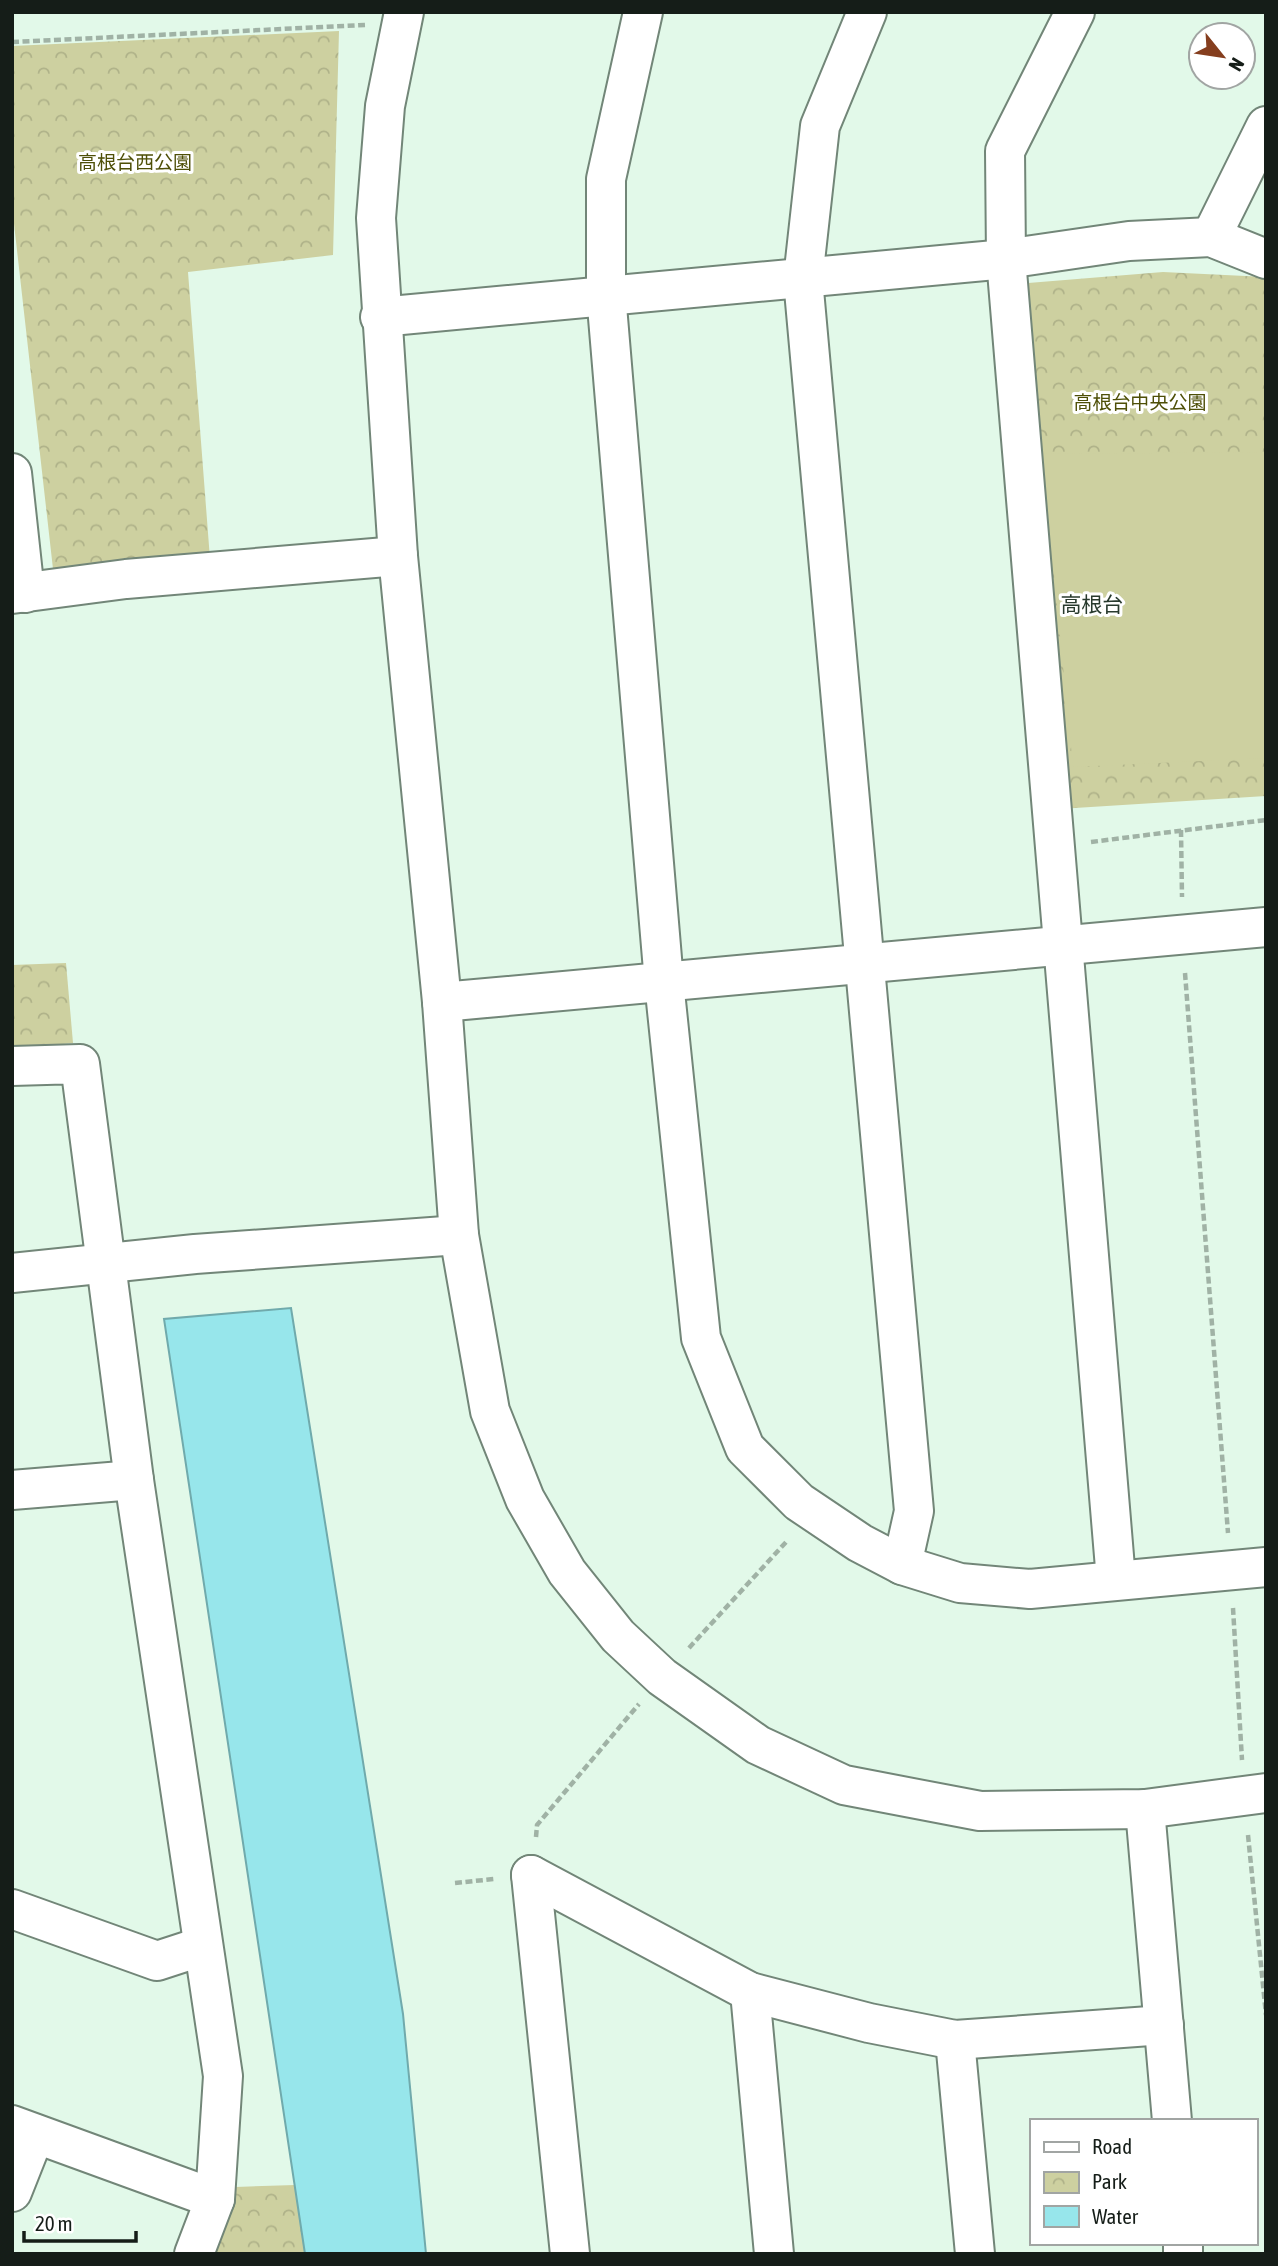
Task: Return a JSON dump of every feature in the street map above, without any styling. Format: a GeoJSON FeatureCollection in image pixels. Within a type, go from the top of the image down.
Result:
{"type":"FeatureCollection","features":[{"type":"Feature","properties":{"kind":"street"},"geometry":{"type":"LineString","coordinates":[[643,12],[606,179],[606,294],[664,982],[701,1338],[745,1448],[799,1502],[902,1565],[960,1583],[1030,1589],[1248,1568]]}},
{"type":"Feature","properties":{"kind":"street"},"geometry":{"type":"LineString","coordinates":[[867,12],[820,125],[803,279],[914,1511],[902,1565]]}},
{"type":"Feature","properties":{"kind":"street"},"geometry":{"type":"LineString","coordinates":[[1075,12],[1005,151],[1006,258],[1115,1580]]}},
{"type":"Feature","properties":{"kind":"street"},"geometry":{"type":"LineString","coordinates":[[402,18],[385,106],[376,218],[380,317],[398,556],[442,1002],[459,1235],[490,1411],[525,1499],[567,1572],[618,1636],[662,1677],[758,1745],[844,1785],[979,1811],[1145,1809],[1252,1795]]}},
{"type":"Feature","properties":{"kind":"street"},"geometry":{"type":"LineString","coordinates":[[1211,237],[1266,126]]}},
{"type":"Feature","properties":{"kind":"street"},"geometry":{"type":"LineString","coordinates":[[380,317],[606,294],[803,279],[1006,258],[1129,241],[1211,237],[1266,259]]}},
{"type":"Feature","properties":{"kind":"street"},"geometry":{"type":"LineString","coordinates":[[12,473],[19,593],[126,579],[398,556]]}},
{"type":"Feature","properties":{"kind":"street"},"geometry":{"type":"LineString","coordinates":[[442,1002],[1266,927]]}},
{"type":"Feature","properties":{"kind":"street"},"geometry":{"type":"LineString","coordinates":[[12,1066],[80,1064],[134,1480],[223,2076],[215,2199],[194,2254]]}},
{"type":"Feature","properties":{"kind":"street"},"geometry":{"type":"LineString","coordinates":[[12,1273],[195,1254],[459,1235]]}},
{"type":"Feature","properties":{"kind":"street"},"geometry":{"type":"LineString","coordinates":[[12,1490],[134,1480]]}},
{"type":"Feature","properties":{"kind":"street"},"geometry":{"type":"LineString","coordinates":[[1145,1809],[1172,2119]]}},
{"type":"Feature","properties":{"kind":"street"},"geometry":{"type":"LineString","coordinates":[[531,1875],[750,1992],[869,2024],[956,2040],[1164,2025]]}},
{"type":"Feature","properties":{"kind":"street"},"geometry":{"type":"LineString","coordinates":[[531,1875],[570,2254]]}},
{"type":"Feature","properties":{"kind":"street"},"geometry":{"type":"LineString","coordinates":[[12,1909],[157,1961],[203,1946]]}},
{"type":"Feature","properties":{"kind":"street"},"geometry":{"type":"LineString","coordinates":[[750,1992],[774,2254]]}},
{"type":"Feature","properties":{"kind":"street"},"geometry":{"type":"LineString","coordinates":[[956,2040],[975,2254]]}},
{"type":"Feature","properties":{"kind":"street"},"geometry":{"type":"LineString","coordinates":[[12,2192],[24,2129],[215,2199]]}},
{"type":"Feature","properties":{"kind":"path"},"geometry":{"type":"LineString","coordinates":[[12,42],[402,18]]}},
{"type":"Feature","properties":{"kind":"path"},"geometry":{"type":"LineString","coordinates":[[1055,846],[1266,820]]}},
{"type":"Feature","properties":{"kind":"path"},"geometry":{"type":"LineString","coordinates":[[1181,830],[1183,935],[1248,1568],[1252,1795],[1266,2015]]}},
{"type":"Feature","properties":{"kind":"path"},"geometry":{"type":"LineString","coordinates":[[531,1875],[537,1825],[662,1677],[813,1512]]}},
{"type":"Feature","properties":{"kind":"green space","name":"高根台西公園"},"geometry":{"type":"Polygon","coordinates":[[[339,31],[333,255],[188,272],[210,559],[53,569],[12,206],[12,46],[339,31]]]}},
{"type":"Feature","properties":{"kind":"green space","name":"高根台中央公園"},"geometry":{"type":"Polygon","coordinates":[[[1163,272],[1266,277],[1266,796],[1043,810],[1005,285],[1163,272]]]}},
{"type":"Feature","properties":{"kind":"green space"},"geometry":{"type":"Polygon","coordinates":[[[1266,452],[1266,758],[1073,767],[1042,454],[1266,452]]]}},
{"type":"Feature","properties":{"kind":"green space"},"geometry":{"type":"Polygon","coordinates":[[[66,963],[73,1043],[12,1049],[12,965],[66,963]]]}},
{"type":"Feature","properties":{"kind":"green space"},"geometry":{"type":"Polygon","coordinates":[[[295,2185],[307,2254],[213,2254],[235,2187],[295,2185]]]}},
{"type":"Feature","properties":{"kind":"water"},"geometry":{"type":"Polygon","coordinates":[[[291,1308],[403,2014],[426,2254],[305,2254],[164,1319],[291,1308]]]}},
{"type":"Feature","properties":{"kind":"district","name":"高根台"},"geometry":{"type":"Point","coordinates":[1092,604]}}]}
